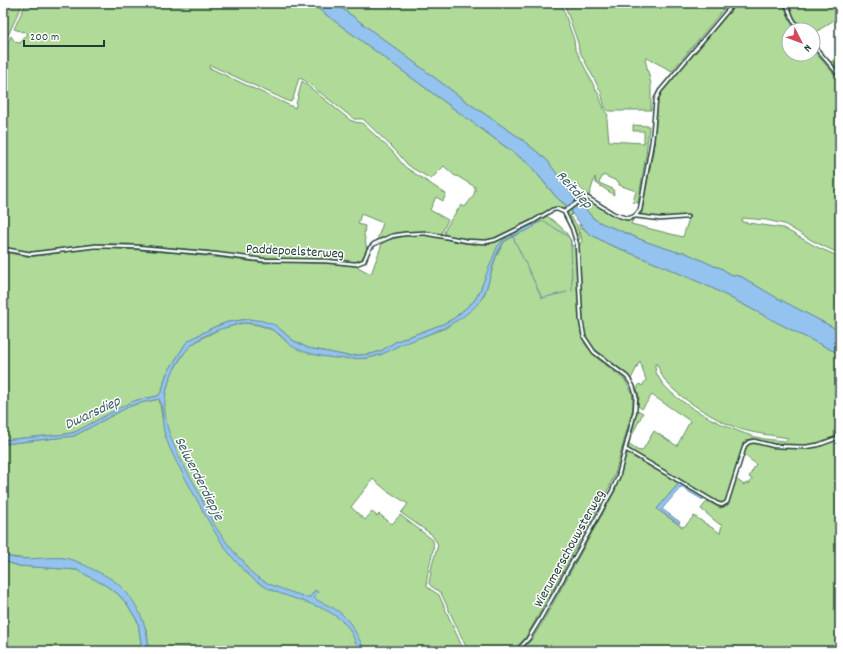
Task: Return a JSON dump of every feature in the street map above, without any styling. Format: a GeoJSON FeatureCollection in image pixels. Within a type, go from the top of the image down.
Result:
{"type":"FeatureCollection","features":[{"type":"Feature","properties":{"kind":"street"},"geometry":{"type":"LineString","coordinates":[[635,216],[640,210],[648,163],[656,99],[660,91],[734,3]]}},
{"type":"Feature","properties":{"kind":"street"},"geometry":{"type":"LineString","coordinates":[[786,3],[794,22]]}},
{"type":"Feature","properties":{"kind":"street"},"geometry":{"type":"LineString","coordinates":[[821,54],[840,76]]}},
{"type":"Feature","properties":{"kind":"street"},"geometry":{"type":"LineString","coordinates":[[564,212],[584,198],[590,198],[619,216],[629,218],[635,216],[660,219],[686,217]]}},
{"type":"Feature","properties":{"kind":"street","name":"Paddepoelsterweg"},"geometry":{"type":"LineString","coordinates":[[3,249],[28,254],[96,246],[137,247],[262,260],[326,261],[356,264],[364,261],[369,249],[374,244],[392,236],[424,233],[467,241],[486,242],[495,240],[532,222],[552,210],[557,209],[564,212]]}},
{"type":"Feature","properties":{"kind":"street","name":"Wierumerschouwsterweg"},"geometry":{"type":"LineString","coordinates":[[516,651],[528,639],[539,621],[612,491],[618,477],[635,411],[635,393],[627,377],[594,352],[584,337],[581,320],[577,244],[572,228],[564,212]]}},
{"type":"Feature","properties":{"kind":"street"},"geometry":{"type":"LineString","coordinates":[[625,449],[722,505],[727,502],[745,445],[749,442],[754,441],[780,446],[805,447],[818,445],[840,437]]}},
{"type":"Feature","properties":{"kind":"green space"},"geometry":{"type":"Polygon","coordinates":[[[3,3],[23,3],[3,46],[3,3]]]}},
{"type":"Feature","properties":{"kind":"green space"},"geometry":{"type":"Polygon","coordinates":[[[26,3],[310,3],[526,162],[537,173],[552,193],[563,204],[569,207],[565,209],[554,208],[491,240],[471,241],[446,236],[444,232],[450,221],[461,205],[465,207],[474,193],[475,187],[455,176],[444,166],[431,179],[412,168],[363,119],[354,119],[304,80],[299,78],[293,99],[290,102],[210,65],[209,68],[295,108],[302,81],[350,120],[362,123],[392,151],[405,167],[446,194],[443,201],[436,197],[430,210],[448,220],[441,234],[409,232],[393,234],[377,240],[383,223],[361,214],[358,224],[365,226],[364,234],[367,250],[361,260],[354,262],[327,259],[256,258],[207,251],[128,244],[95,244],[31,252],[3,248],[3,54],[11,36],[15,42],[20,43],[28,34],[24,31],[14,29],[26,3]]]}},
{"type":"Feature","properties":{"kind":"green space"},"geometry":{"type":"Polygon","coordinates":[[[335,3],[561,3],[574,40],[575,48],[608,115],[609,141],[644,143],[644,131],[633,131],[633,125],[649,126],[638,203],[633,202],[636,191],[619,185],[619,182],[603,175],[599,183],[613,189],[614,195],[596,183],[595,177],[589,196],[576,184],[568,190],[547,160],[520,138],[467,102],[335,3]]]}},
{"type":"Feature","properties":{"kind":"green space"},"geometry":{"type":"Polygon","coordinates":[[[564,3],[728,4],[672,71],[647,58],[645,59],[651,84],[651,110],[609,111],[605,108],[601,92],[579,50],[564,3]]]}},
{"type":"Feature","properties":{"kind":"green space"},"geometry":{"type":"Polygon","coordinates":[[[737,3],[783,3],[791,22],[781,22],[781,62],[821,62],[821,59],[840,81],[840,254],[813,241],[784,224],[766,220],[742,218],[742,222],[783,228],[817,247],[840,257],[840,331],[777,298],[742,277],[730,274],[721,268],[684,252],[677,252],[647,242],[599,222],[578,203],[588,199],[615,216],[626,220],[633,220],[631,224],[683,237],[690,215],[666,218],[641,216],[654,146],[658,101],[661,93],[737,3]]]}},
{"type":"Feature","properties":{"kind":"green space"},"geometry":{"type":"Polygon","coordinates":[[[787,3],[840,3],[840,20],[837,18],[821,29],[821,22],[795,22],[787,3]]]}},
{"type":"Feature","properties":{"kind":"green space"},"geometry":{"type":"Polygon","coordinates":[[[840,54],[840,74],[830,63],[840,54]]]}},
{"type":"Feature","properties":{"kind":"green space"},"geometry":{"type":"Polygon","coordinates":[[[571,209],[572,214],[570,216],[577,225],[580,238],[578,242],[567,216],[567,213],[571,209]]]}},
{"type":"Feature","properties":{"kind":"green space"},"geometry":{"type":"Polygon","coordinates":[[[547,216],[566,232],[571,246],[575,245],[581,333],[585,344],[597,358],[625,380],[632,393],[633,408],[615,474],[608,490],[529,632],[523,641],[511,651],[468,651],[441,593],[429,583],[432,565],[438,545],[436,541],[431,534],[401,513],[408,504],[386,490],[373,479],[351,507],[365,520],[372,512],[377,516],[379,514],[392,524],[400,515],[433,540],[434,545],[427,587],[439,595],[464,651],[149,651],[147,631],[129,596],[64,558],[27,559],[5,556],[3,554],[3,444],[74,436],[128,407],[159,399],[165,434],[162,405],[170,376],[186,350],[191,345],[224,327],[243,323],[259,325],[275,331],[289,344],[311,354],[367,358],[380,355],[401,344],[446,328],[484,296],[496,257],[504,242],[534,226],[533,225],[547,216]]]}},
{"type":"Feature","properties":{"kind":"green space"},"geometry":{"type":"Polygon","coordinates":[[[579,224],[588,233],[608,244],[710,287],[840,354],[840,436],[813,446],[788,446],[750,440],[746,442],[742,449],[725,502],[720,505],[627,449],[628,444],[637,450],[642,451],[654,431],[677,446],[690,421],[652,395],[642,409],[638,406],[639,398],[637,388],[640,384],[642,386],[646,380],[640,361],[631,379],[586,340],[584,333],[578,247],[582,241],[579,224]],[[655,364],[656,373],[666,387],[676,397],[717,422],[756,437],[786,441],[788,438],[740,429],[713,416],[692,404],[675,391],[665,380],[657,364],[655,364]]]}},
{"type":"Feature","properties":{"kind":"green space"},"geometry":{"type":"Polygon","coordinates":[[[409,235],[427,235],[448,238],[448,240],[476,245],[477,243],[489,243],[509,235],[501,242],[479,293],[474,301],[453,319],[397,341],[381,351],[371,354],[348,356],[308,348],[294,341],[280,329],[249,319],[228,322],[214,327],[186,343],[166,375],[162,391],[158,396],[137,400],[75,432],[3,440],[3,252],[24,256],[36,256],[94,248],[125,249],[179,253],[265,263],[287,262],[339,264],[356,266],[371,274],[383,241],[409,235]]]}},
{"type":"Feature","properties":{"kind":"green space"},"geometry":{"type":"Polygon","coordinates":[[[637,410],[643,413],[631,437],[637,410]]]}},
{"type":"Feature","properties":{"kind":"green space"},"geometry":{"type":"Polygon","coordinates":[[[840,438],[840,651],[521,651],[532,639],[541,625],[615,491],[626,453],[679,483],[657,509],[682,527],[685,526],[694,516],[720,533],[722,525],[701,509],[707,501],[720,508],[728,505],[736,479],[744,485],[746,483],[749,484],[752,479],[749,477],[756,464],[744,455],[745,448],[749,443],[788,448],[810,448],[820,446],[840,438]]]}},
{"type":"Feature","properties":{"kind":"green space"},"geometry":{"type":"Polygon","coordinates":[[[3,561],[19,566],[77,570],[105,585],[118,594],[127,604],[138,622],[142,651],[3,651],[3,561]]]}},
{"type":"Feature","properties":{"kind":"water"},"geometry":{"type":"Polygon","coordinates":[[[310,3],[335,3],[467,102],[520,138],[547,160],[578,203],[599,222],[647,242],[677,252],[684,252],[721,268],[730,274],[742,277],[777,298],[840,331],[840,354],[710,287],[608,244],[588,233],[572,214],[572,210],[558,199],[529,164],[310,3]]]}},
{"type":"Feature","properties":{"kind":"water"},"geometry":{"type":"Polygon","coordinates":[[[533,224],[535,226],[506,240],[503,243],[496,256],[484,295],[473,309],[447,326],[402,344],[385,353],[359,359],[321,356],[290,345],[276,332],[268,328],[248,323],[241,323],[215,331],[196,341],[182,356],[172,374],[166,390],[166,422],[177,453],[218,530],[253,574],[261,579],[280,588],[306,597],[310,597],[315,590],[318,592],[314,597],[315,599],[338,611],[347,619],[365,651],[359,651],[350,630],[335,616],[324,609],[274,591],[262,585],[251,577],[232,557],[216,535],[173,455],[164,431],[161,403],[159,399],[128,407],[74,436],[3,444],[3,440],[75,432],[127,404],[137,400],[158,396],[162,391],[166,375],[186,343],[214,327],[228,322],[249,319],[263,321],[275,325],[294,341],[308,348],[348,356],[371,354],[381,351],[397,341],[453,319],[474,301],[479,293],[497,247],[509,236],[533,224]]]}},
{"type":"Feature","properties":{"kind":"water"},"geometry":{"type":"Polygon","coordinates":[[[679,483],[703,497],[703,500],[681,487],[662,509],[680,522],[679,524],[657,509],[679,483]]]}},
{"type":"Feature","properties":{"kind":"water"},"geometry":{"type":"Polygon","coordinates":[[[3,554],[8,557],[23,559],[67,559],[83,564],[113,580],[128,594],[139,611],[146,631],[149,651],[142,651],[138,622],[127,604],[118,594],[105,585],[77,570],[19,566],[4,561],[3,554]]]}},
{"type":"Feature","properties":{"kind":"waterway"},"geometry":{"type":"LineString","coordinates":[[533,225],[544,221],[571,240],[572,291]]}},
{"type":"Feature","properties":{"kind":"waterway"},"geometry":{"type":"LineString","coordinates":[[512,235],[542,298],[567,292]]}},
{"type":"Feature","properties":{"kind":"water label","name":"Reitdiep"},"geometry":{"type":"Point","coordinates":[575,189]}},
{"type":"Feature","properties":{"kind":"water label","name":"Dwarsdiep"},"geometry":{"type":"Point","coordinates":[92,412]}},
{"type":"Feature","properties":{"kind":"water label","name":"Selwerderdiepje"},"geometry":{"type":"Point","coordinates":[200,478]}}]}
